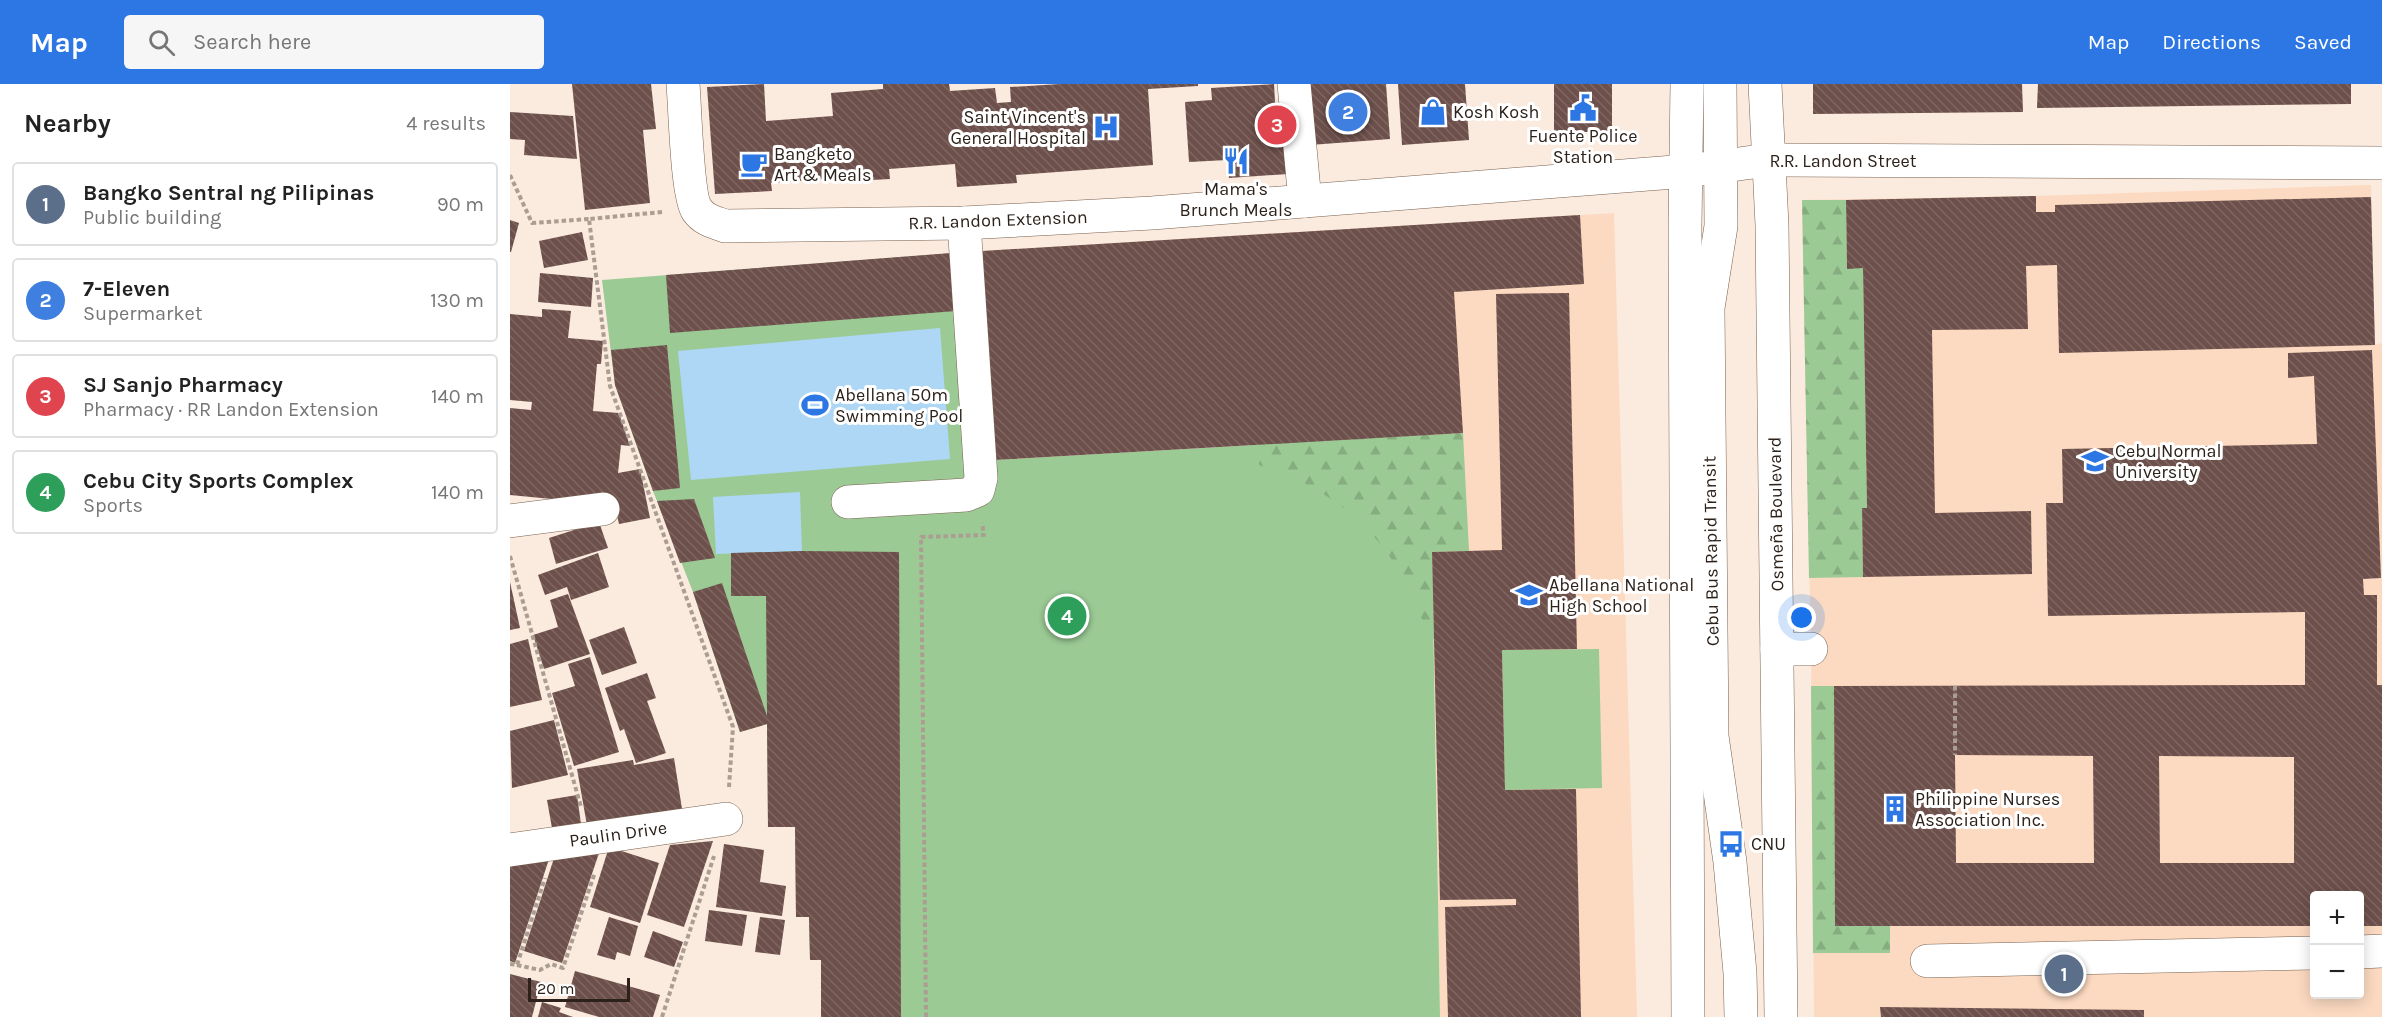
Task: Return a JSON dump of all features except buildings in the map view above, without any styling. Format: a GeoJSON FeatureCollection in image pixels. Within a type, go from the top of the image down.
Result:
{"type":"FeatureCollection","features":[{"type":"Feature","properties":{"kind":"street"},"geometry":{"type":"LineString","coordinates":[[683,84],[691,187],[696,208]]}},
{"type":"Feature","properties":{"kind":"street"},"geometry":{"type":"LineString","coordinates":[[1294,84],[1305,201]]}},
{"type":"Feature","properties":{"kind":"street"},"geometry":{"type":"LineString","coordinates":[[1687,84],[1688,1017]]}},
{"type":"Feature","properties":{"kind":"street","name":"Cebu Bus Rapid Transit"},"geometry":{"type":"LineString","coordinates":[[1720,84],[1721,226],[1708,308],[1712,736],[1730,862],[1740,973],[1741,1017]]}},
{"type":"Feature","properties":{"kind":"street","name":"Osmeña Boulevard"},"geometry":{"type":"LineString","coordinates":[[1766,84],[1772,225],[1781,1017]]}},
{"type":"Feature","properties":{"kind":"street","name":"R.R. Landon Street"},"geometry":{"type":"LineString","coordinates":[[1305,201],[1687,171],[1768,160],[2382,163]]}},
{"type":"Feature","properties":{"kind":"street","name":"R.R. Landon Extension"},"geometry":{"type":"LineString","coordinates":[[696,208],[706,220],[725,226],[964,223],[1152,213],[1305,201]]}},
{"type":"Feature","properties":{"kind":"street"},"geometry":{"type":"LineString","coordinates":[[848,502],[966,495],[978,490],[981,478],[964,223]]}},
{"type":"Feature","properties":{"kind":"street"},"geometry":{"type":"LineString","coordinates":[[510,521],[603,509]]}},
{"type":"Feature","properties":{"kind":"street"},"geometry":{"type":"LineString","coordinates":[[1778,649],[1811,649]]}},
{"type":"Feature","properties":{"kind":"street","name":"Paulin Drive"},"geometry":{"type":"LineString","coordinates":[[510,849],[726,819]]}},
{"type":"Feature","properties":{"kind":"street"},"geometry":{"type":"LineString","coordinates":[[2364,952],[2382,951]]}},
{"type":"Feature","properties":{"kind":"street"},"geometry":{"type":"LineString","coordinates":[[1927,961],[2310,953]]}},
{"type":"Feature","properties":{"kind":"path"},"geometry":{"type":"LineString","coordinates":[[510,175],[532,223],[696,208]]}},
{"type":"Feature","properties":{"kind":"path"},"geometry":{"type":"LineString","coordinates":[[589,219],[610,386],[733,727],[726,819],[662,1017]]}},
{"type":"Feature","properties":{"kind":"path"},"geometry":{"type":"LineString","coordinates":[[926,1017],[921,537],[984,535],[978,490]]}},
{"type":"Feature","properties":{"kind":"path"},"geometry":{"type":"LineString","coordinates":[[510,556],[590,837],[602,850],[564,968],[550,964],[540,970],[510,964]]}},
{"type":"Feature","properties":{"kind":"path"},"geometry":{"type":"LineString","coordinates":[[1955,686],[1955,755]]}},
{"type":"Feature","properties":{"kind":"path"},"geometry":{"type":"LineString","coordinates":[[517,965],[556,843]]}},
{"type":"Feature","properties":{"kind":"shaded area","name":"Cebu Normal University"},"geometry":{"type":"Polygon","coordinates":[[[2371,185],[2375,345],[2382,343],[2382,1017],[1814,1017],[1811,649],[1802,200],[2036,196],[2371,185]]]}},
{"type":"Feature","properties":{"kind":"shaded area","name":"Abellana National High School"},"geometry":{"type":"Polygon","coordinates":[[[1614,213],[1637,1017],[1440,1017],[1432,552],[1259,444],[995,460],[982,251],[1614,213]]]}},
{"type":"Feature","properties":{"kind":"green space"},"geometry":{"type":"Polygon","coordinates":[[[1802,200],[1846,200],[1847,268],[1863,268],[1867,508],[1862,508],[1863,577],[1809,578],[1802,200]]]}},
{"type":"Feature","properties":{"kind":"green space"},"geometry":{"type":"Polygon","coordinates":[[[982,251],[996,460],[1426,435],[1432,552],[1440,1017],[821,1017],[821,960],[810,960],[809,917],[796,917],[795,827],[768,827],[767,724],[740,732],[693,592],[653,491],[615,385],[602,280],[982,251]]]}},
{"type":"Feature","properties":{"kind":"green space"},"geometry":{"type":"Polygon","coordinates":[[[1463,433],[1469,551],[1432,552],[1434,639],[1429,639],[1403,578],[1367,529],[1345,509],[1320,492],[1291,477],[1259,465],[1259,444],[1463,433]]]}},
{"type":"Feature","properties":{"kind":"green space"},"geometry":{"type":"Polygon","coordinates":[[[1599,649],[1602,788],[1505,790],[1502,650],[1599,649]]]}},
{"type":"Feature","properties":{"kind":"green space"},"geometry":{"type":"Polygon","coordinates":[[[1811,686],[1834,686],[1835,925],[1890,926],[1890,953],[1813,953],[1811,686]]]}},
{"type":"Feature","properties":{"kind":"water","name":"Abellana 50m Swimming Pool"},"geometry":{"type":"Polygon","coordinates":[[[940,328],[950,459],[691,480],[678,351],[940,328]]]}},
{"type":"Feature","properties":{"kind":"water"},"geometry":{"type":"Polygon","coordinates":[[[800,492],[802,551],[716,554],[713,497],[800,492]]]}},
{"type":"Feature","properties":{"kind":"place","name":"Fuente Police Station"},"geometry":{"type":"Point","coordinates":[1583,108]}},
{"type":"Feature","properties":{"kind":"place","name":"7-Eleven"},"geometry":{"type":"Point","coordinates":[1348,112]}},
{"type":"Feature","properties":{"kind":"place","name":"Kosh Kosh"},"geometry":{"type":"Point","coordinates":[1433,112]}},
{"type":"Feature","properties":{"kind":"place","name":"SJ Sanjo Pharmacy"},"geometry":{"type":"Point","coordinates":[1277,125]}},
{"type":"Feature","properties":{"kind":"place","name":"Saint Vincent's General Hospital"},"geometry":{"type":"Point","coordinates":[1106,127]}},
{"type":"Feature","properties":{"kind":"place","name":"Mama's Brunch Meals"},"geometry":{"type":"Point","coordinates":[1236,161]}},
{"type":"Feature","properties":{"kind":"place","name":"Bangketo Art & Meals"},"geometry":{"type":"Point","coordinates":[754,164]}},
{"type":"Feature","properties":{"kind":"place","name":"Abellana 50m Swimming Pool"},"geometry":{"type":"Point","coordinates":[815,405]}},
{"type":"Feature","properties":{"kind":"place","name":"Cebu Normal University"},"geometry":{"type":"Point","coordinates":[2095,461]}},
{"type":"Feature","properties":{"kind":"place","name":"Abellana National High School"},"geometry":{"type":"Point","coordinates":[1529,595]}},
{"type":"Feature","properties":{"kind":"place","name":"Cebu City Sports Complex"},"geometry":{"type":"Point","coordinates":[1067,616]}},
{"type":"Feature","properties":{"kind":"place","name":"Philippine Nurses Association Inc."},"geometry":{"type":"Point","coordinates":[1895,809]}},
{"type":"Feature","properties":{"kind":"place","name":"CNU"},"geometry":{"type":"Point","coordinates":[1731,844]}},
{"type":"Feature","properties":{"kind":"place","name":"Bangko Sentral ng Pilipinas"},"geometry":{"type":"Point","coordinates":[2064,974]}}]}
